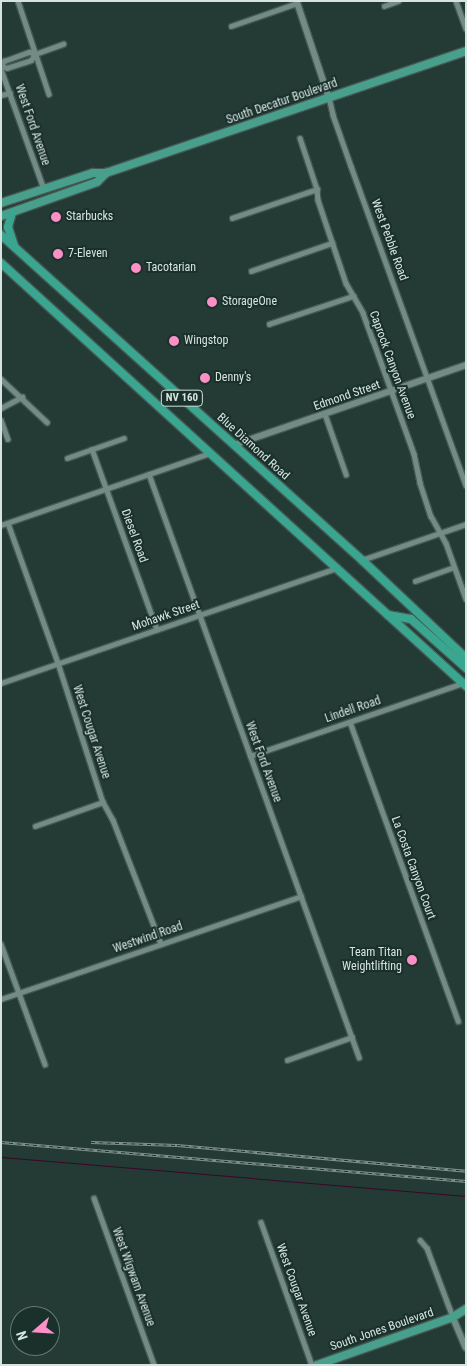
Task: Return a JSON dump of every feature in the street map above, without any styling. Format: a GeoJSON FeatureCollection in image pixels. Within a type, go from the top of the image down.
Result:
{"type":"FeatureCollection","features":[{"type":"Feature","properties":{"kind":"highway"},"geometry":{"type":"LineString","coordinates":[[12,213],[8,227],[15,248]]}},
{"type":"Feature","properties":{"kind":"highway","name":"Blue Diamond Road"},"geometry":{"type":"LineString","coordinates":[[1,235],[362,560],[466,658]]}},
{"type":"Feature","properties":{"kind":"highway","name":"NV 160"},"geometry":{"type":"LineString","coordinates":[[1,263],[465,684]]}},
{"type":"Feature","properties":{"kind":"highway"},"geometry":{"type":"LineString","coordinates":[[388,615],[411,619],[466,668]]}},
{"type":"Feature","properties":{"kind":"main road","name":"South Decatur Boulevard"},"geometry":{"type":"LineString","coordinates":[[1,203],[93,172],[106,173],[466,51]]}},
{"type":"Feature","properties":{"kind":"main road","name":"South Decatur Boulevard"},"geometry":{"type":"LineString","coordinates":[[1,216],[97,182],[106,173]]}},
{"type":"Feature","properties":{"kind":"main road","name":"South Jones Boulevard"},"geometry":{"type":"LineString","coordinates":[[317,1365],[453,1317],[466,1309]]}},
{"type":"Feature","properties":{"kind":"main road","name":"South Jones Boulevard"},"geometry":{"type":"LineString","coordinates":[[453,1317],[466,1318]]}},
{"type":"Feature","properties":{"kind":"street"},"geometry":{"type":"LineString","coordinates":[[18,1],[49,94]]}},
{"type":"Feature","properties":{"kind":"street"},"geometry":{"type":"LineString","coordinates":[[384,6],[398,1]]}},
{"type":"Feature","properties":{"kind":"street"},"geometry":{"type":"LineString","coordinates":[[456,1],[466,28]]}},
{"type":"Feature","properties":{"kind":"street"},"geometry":{"type":"LineString","coordinates":[[231,26],[297,2]]}},
{"type":"Feature","properties":{"kind":"street","name":"West Pebble Road"},"geometry":{"type":"LineString","coordinates":[[297,2],[351,166],[466,485]]}},
{"type":"Feature","properties":{"kind":"street"},"geometry":{"type":"LineString","coordinates":[[35,54],[29,52],[4,61],[1,67],[7,68],[31,60],[35,54],[63,44]]}},
{"type":"Feature","properties":{"kind":"street","name":"West Ford Avenue"},"geometry":{"type":"LineString","coordinates":[[1,67],[44,189]]}},
{"type":"Feature","properties":{"kind":"street"},"geometry":{"type":"LineString","coordinates":[[1,96],[10,93]]}},
{"type":"Feature","properties":{"kind":"street","name":"Caprock Canyon Avenue"},"geometry":{"type":"LineString","coordinates":[[300,138],[318,200],[346,283],[363,312],[414,454],[428,507],[441,533],[466,599]]}},
{"type":"Feature","properties":{"kind":"street"},"geometry":{"type":"LineString","coordinates":[[232,218],[316,190]]}},
{"type":"Feature","properties":{"kind":"street"},"geometry":{"type":"LineString","coordinates":[[251,271],[332,243]]}},
{"type":"Feature","properties":{"kind":"street"},"geometry":{"type":"LineString","coordinates":[[269,324],[353,296]]}},
{"type":"Feature","properties":{"kind":"street","name":"Edmond Street"},"geometry":{"type":"LineString","coordinates":[[234,445],[466,365]]}},
{"type":"Feature","properties":{"kind":"street"},"geometry":{"type":"LineString","coordinates":[[1,379],[47,422]]}},
{"type":"Feature","properties":{"kind":"street"},"geometry":{"type":"LineString","coordinates":[[1,408],[22,397]]}},
{"type":"Feature","properties":{"kind":"street"},"geometry":{"type":"LineString","coordinates":[[325,414],[346,474]]}},
{"type":"Feature","properties":{"kind":"street"},"geometry":{"type":"LineString","coordinates":[[1,420],[8,439]]}},
{"type":"Feature","properties":{"kind":"street"},"geometry":{"type":"LineString","coordinates":[[67,458],[124,438]]}},
{"type":"Feature","properties":{"kind":"street","name":"Diesel Road"},"geometry":{"type":"LineString","coordinates":[[92,449],[157,630]]}},
{"type":"Feature","properties":{"kind":"street"},"geometry":{"type":"LineString","coordinates":[[1,525],[210,453]]}},
{"type":"Feature","properties":{"kind":"street","name":"West Ford Avenue"},"geometry":{"type":"LineString","coordinates":[[149,474],[359,1057]]}},
{"type":"Feature","properties":{"kind":"street","name":"West Cougar Avenue"},"geometry":{"type":"LineString","coordinates":[[8,523],[58,663],[103,802],[113,820],[160,944]]}},
{"type":"Feature","properties":{"kind":"street"},"geometry":{"type":"LineString","coordinates":[[362,560],[466,524]]}},
{"type":"Feature","properties":{"kind":"street"},"geometry":{"type":"LineString","coordinates":[[415,581],[454,567]]}},
{"type":"Feature","properties":{"kind":"street","name":"Mohawk Street"},"geometry":{"type":"LineString","coordinates":[[1,683],[336,568]]}},
{"type":"Feature","properties":{"kind":"street","name":"Lindell Road"},"geometry":{"type":"LineString","coordinates":[[250,756],[465,684]]}},
{"type":"Feature","properties":{"kind":"street","name":"La Costa Canyon Court"},"geometry":{"type":"LineString","coordinates":[[350,722],[458,1021]]}},
{"type":"Feature","properties":{"kind":"street"},"geometry":{"type":"LineString","coordinates":[[35,826],[103,802]]}},
{"type":"Feature","properties":{"kind":"street","name":"Westwind Road"},"geometry":{"type":"LineString","coordinates":[[1,999],[302,896]]}},
{"type":"Feature","properties":{"kind":"street"},"geometry":{"type":"LineString","coordinates":[[1,944],[45,1064]]}},
{"type":"Feature","properties":{"kind":"street"},"geometry":{"type":"LineString","coordinates":[[287,1060],[352,1037]]}},
{"type":"Feature","properties":{"kind":"street","name":"West Wigwam Avenue"},"geometry":{"type":"LineString","coordinates":[[94,1198],[154,1364]]}},
{"type":"Feature","properties":{"kind":"street","name":"West Cougar Avenue"},"geometry":{"type":"LineString","coordinates":[[261,1222],[312,1365]]}},
{"type":"Feature","properties":{"kind":"street"},"geometry":{"type":"LineString","coordinates":[[420,1240],[429,1253],[466,1348]]}},
{"type":"Feature","properties":{"kind":"waterway"},"geometry":{"type":"LineString","coordinates":[[1,1157],[466,1196]]}},
{"type":"Feature","properties":{"kind":"railway"},"geometry":{"type":"LineString","coordinates":[[1,1142],[466,1181]]}},
{"type":"Feature","properties":{"kind":"railway"},"geometry":{"type":"LineString","coordinates":[[91,1142],[177,1145],[466,1171]]}},
{"type":"Feature","properties":{"kind":"place","name":"Starbucks"},"geometry":{"type":"Point","coordinates":[56,217]}},
{"type":"Feature","properties":{"kind":"place","name":"7-Eleven"},"geometry":{"type":"Point","coordinates":[58,254]}},
{"type":"Feature","properties":{"kind":"place","name":"Tacotarian"},"geometry":{"type":"Point","coordinates":[136,268]}},
{"type":"Feature","properties":{"kind":"place","name":"StorageOne"},"geometry":{"type":"Point","coordinates":[212,302]}},
{"type":"Feature","properties":{"kind":"place","name":"Wingstop"},"geometry":{"type":"Point","coordinates":[174,341]}},
{"type":"Feature","properties":{"kind":"place","name":"Denny's"},"geometry":{"type":"Point","coordinates":[205,378]}},
{"type":"Feature","properties":{"kind":"place","name":"Team Titan Weightlifting"},"geometry":{"type":"Point","coordinates":[412,960]}}]}
